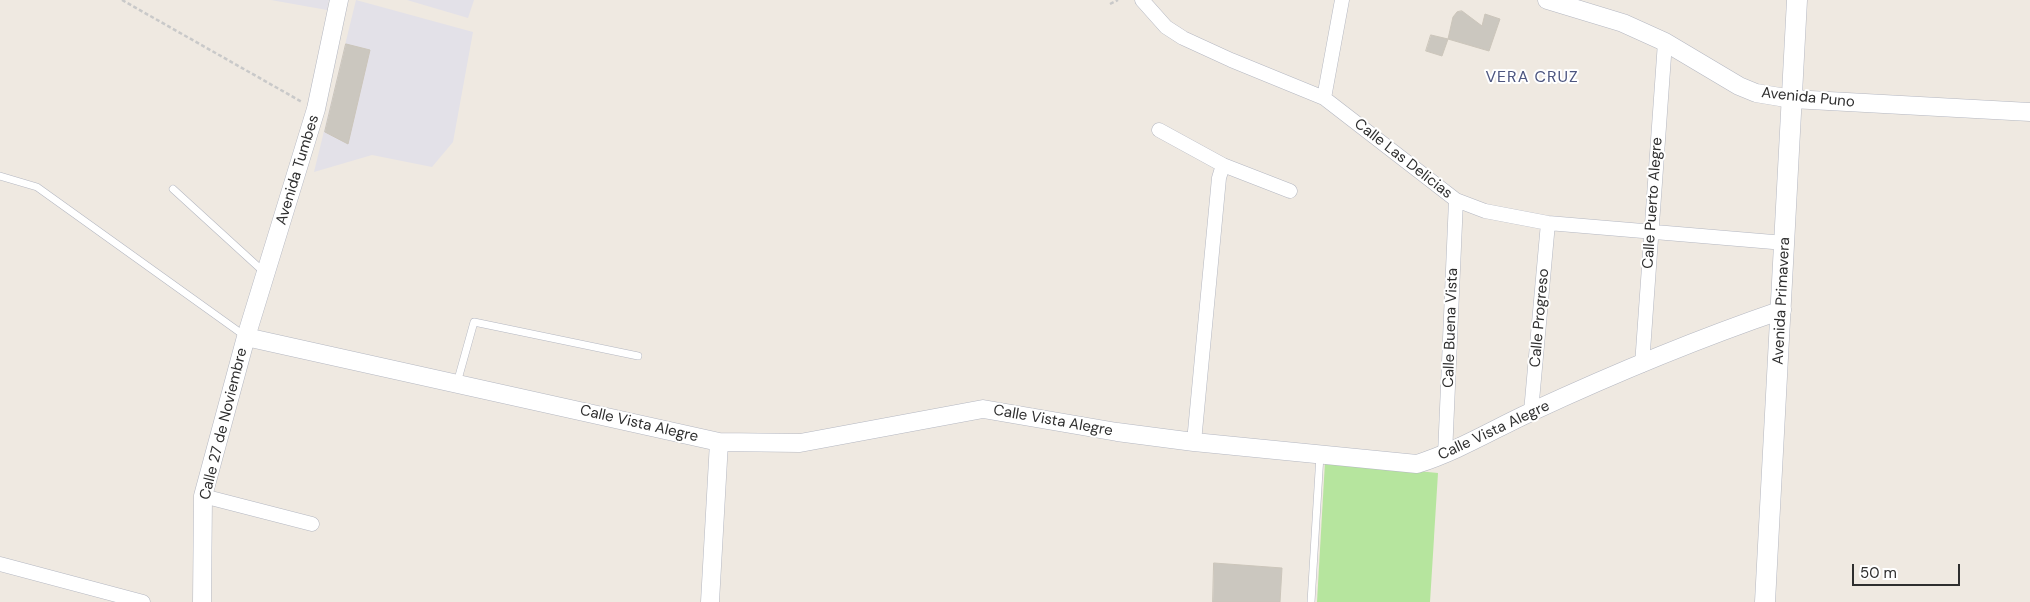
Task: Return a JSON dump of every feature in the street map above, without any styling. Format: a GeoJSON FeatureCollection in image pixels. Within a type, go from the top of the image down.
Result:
{"type":"FeatureCollection","features":[{"type":"Feature","properties":{"kind":"main road","name":"Avenida Primavera"},"geometry":{"type":"LineString","coordinates":[[1765,602],[1798,0]]}},
{"type":"Feature","properties":{"kind":"street","name":"Avenida Tumbes"},"geometry":{"type":"LineString","coordinates":[[246,336],[316,110],[339,0]]}},
{"type":"Feature","properties":{"kind":"street","name":"Calle Las Delicias"},"geometry":{"type":"LineString","coordinates":[[1142,0],[1166,27],[1183,38],[1324,98],[1456,200],[1486,211],[1548,223],[1785,243]]}},
{"type":"Feature","properties":{"kind":"street"},"geometry":{"type":"LineString","coordinates":[[1324,98],[1342,0]]}},
{"type":"Feature","properties":{"kind":"street","name":"Avenida Puno"},"geometry":{"type":"LineString","coordinates":[[1547,0],[1623,23],[1665,42],[1740,86],[1756,93],[1792,99],[2030,112]]}},
{"type":"Feature","properties":{"kind":"street","name":"Calle Puerto Alegre"},"geometry":{"type":"LineString","coordinates":[[1642,365],[1665,42]]}},
{"type":"Feature","properties":{"kind":"street"},"geometry":{"type":"LineString","coordinates":[[1159,130],[1223,165],[1290,191]]}},
{"type":"Feature","properties":{"kind":"street"},"geometry":{"type":"LineString","coordinates":[[1194,442],[1220,178],[1223,165]]}},
{"type":"Feature","properties":{"kind":"street","name":"Calle Buena Vista"},"geometry":{"type":"LineString","coordinates":[[1445,455],[1456,200]]}},
{"type":"Feature","properties":{"kind":"street","name":"Calle Progreso"},"geometry":{"type":"LineString","coordinates":[[1531,412],[1548,223]]}},
{"type":"Feature","properties":{"kind":"street","name":"Calle Vista Alegre"},"geometry":{"type":"LineString","coordinates":[[246,336],[719,442],[800,443],[983,409],[1117,432],[1194,442],[1417,464],[1445,455],[1531,412],[1717,332],[1782,310]]}},
{"type":"Feature","properties":{"kind":"street","name":"Calle 27 de Noviembre"},"geometry":{"type":"LineString","coordinates":[[202,602],[203,496],[246,336]]}},
{"type":"Feature","properties":{"kind":"street"},"geometry":{"type":"LineString","coordinates":[[710,602],[719,442]]}},
{"type":"Feature","properties":{"kind":"street"},"geometry":{"type":"LineString","coordinates":[[203,496],[312,524]]}},
{"type":"Feature","properties":{"kind":"street"},"geometry":{"type":"LineString","coordinates":[[0,564],[143,602]]}},
{"type":"Feature","properties":{"kind":"lane"},"geometry":{"type":"LineString","coordinates":[[0,176],[37,187],[246,336]]}},
{"type":"Feature","properties":{"kind":"lane"},"geometry":{"type":"LineString","coordinates":[[174,189],[266,274]]}},
{"type":"Feature","properties":{"kind":"lane"},"geometry":{"type":"LineString","coordinates":[[457,383],[474,322],[638,356]]}},
{"type":"Feature","properties":{"kind":"lane"},"geometry":{"type":"LineString","coordinates":[[1311,602],[1320,455]]}},
{"type":"Feature","properties":{"kind":"path"},"geometry":{"type":"LineString","coordinates":[[122,0],[316,110]]}},
{"type":"Feature","properties":{"kind":"path"},"geometry":{"type":"LineString","coordinates":[[1110,4],[1118,0]]}},
{"type":"Feature","properties":{"kind":"shaded area"},"geometry":{"type":"Polygon","coordinates":[[[271,0],[329,0],[327,10],[271,0]]]}},
{"type":"Feature","properties":{"kind":"shaded area"},"geometry":{"type":"Polygon","coordinates":[[[356,0],[473,32],[453,142],[432,167],[372,155],[314,172],[356,0]]]}},
{"type":"Feature","properties":{"kind":"shaded area"},"geometry":{"type":"Polygon","coordinates":[[[407,0],[474,0],[468,18],[407,0]]]}},
{"type":"Feature","properties":{"kind":"green space"},"geometry":{"type":"Polygon","coordinates":[[[1325,462],[1438,473],[1430,602],[1317,602],[1325,462]]]}},
{"type":"Feature","properties":{"kind":"building"},"geometry":{"type":"Polygon","coordinates":[[[1462,11],[1482,26],[1485,14],[1500,19],[1489,51],[1448,39],[1453,17],[1457,12],[1462,11]]]}},
{"type":"Feature","properties":{"kind":"building"},"geometry":{"type":"Polygon","coordinates":[[[1431,35],[1448,39],[1442,56],[1426,51],[1431,35]]]}},
{"type":"Feature","properties":{"kind":"building"},"geometry":{"type":"Polygon","coordinates":[[[346,44],[370,50],[348,144],[325,132],[346,44]]]}},
{"type":"Feature","properties":{"kind":"building"},"geometry":{"type":"Polygon","coordinates":[[[1214,563],[1282,568],[1280,602],[1213,602],[1214,563]]]}},
{"type":"Feature","properties":{"kind":"district","name":"VERA CRUZ"},"geometry":{"type":"Point","coordinates":[1532,78]}}]}
